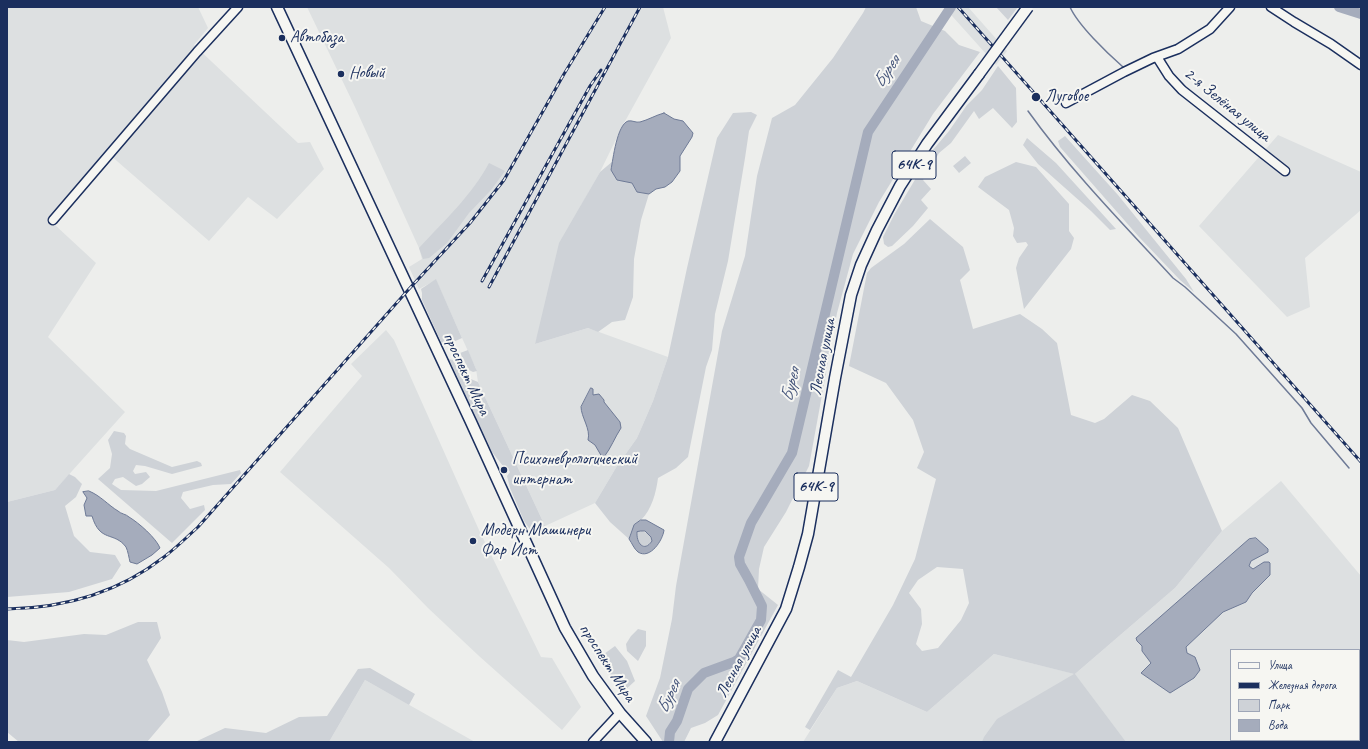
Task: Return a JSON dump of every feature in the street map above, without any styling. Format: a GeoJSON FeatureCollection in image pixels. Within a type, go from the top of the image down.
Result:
{"type":"FeatureCollection","features":[{"type":"Feature","properties":{"kind":"main road","name":"проспект Мира"},"geometry":{"type":"LineString","coordinates":[[277,7],[471,422],[565,628],[593,676],[620,713],[646,742]]}},
{"type":"Feature","properties":{"kind":"main road","name":"Лесная улица"},"geometry":{"type":"LineString","coordinates":[[715,742],[786,610],[800,567],[808,534],[851,295],[861,265],[900,186],[927,144],[1028,7]]}},
{"type":"Feature","properties":{"kind":"street"},"geometry":{"type":"LineString","coordinates":[[53,220],[197,52],[238,7]]}},
{"type":"Feature","properties":{"kind":"street"},"geometry":{"type":"LineString","coordinates":[[1066,103],[1120,74],[1178,49],[1210,29],[1230,7]]}},
{"type":"Feature","properties":{"kind":"street"},"geometry":{"type":"LineString","coordinates":[[1271,7],[1331,44],[1361,65]]}},
{"type":"Feature","properties":{"kind":"street","name":"2-я Зелёная улица"},"geometry":{"type":"LineString","coordinates":[[1157,57],[1168,76],[1182,90],[1285,171]]}},
{"type":"Feature","properties":{"kind":"street"},"geometry":{"type":"LineString","coordinates":[[593,742],[620,713]]}},
{"type":"Feature","properties":{"kind":"shaded area"},"geometry":{"type":"Polygon","coordinates":[[[7,7],[198,7],[208,28],[194,45],[298,143],[310,142],[324,169],[277,219],[248,197],[209,241],[110,155],[55,225],[96,263],[48,337],[125,412],[55,490],[7,502],[7,7]]]}},
{"type":"Feature","properties":{"kind":"shaded area"},"geometry":{"type":"Polygon","coordinates":[[[307,7],[663,7],[671,38],[582,204],[535,344],[588,328],[668,357],[653,401],[637,438],[617,466],[595,503],[545,526],[478,382],[476,369],[436,280],[419,289],[409,267],[422,259],[419,248],[355,107],[307,7]]]}},
{"type":"Feature","properties":{"kind":"shaded area"},"geometry":{"type":"Polygon","coordinates":[[[944,7],[968,7],[1007,51],[996,65],[944,7]]]}},
{"type":"Feature","properties":{"kind":"shaded area"},"geometry":{"type":"Polygon","coordinates":[[[1278,135],[1361,172],[1361,210],[1305,258],[1310,307],[1287,317],[1199,226],[1278,135]]]}},
{"type":"Feature","properties":{"kind":"shaded area"},"geometry":{"type":"Polygon","coordinates":[[[386,330],[394,340],[479,530],[541,657],[552,658],[581,707],[562,730],[479,656],[428,608],[389,568],[280,472],[362,376],[351,364],[386,330]]]}},
{"type":"Feature","properties":{"kind":"shaded area"},"geometry":{"type":"Polygon","coordinates":[[[1281,481],[1361,576],[1361,742],[803,742],[837,688],[857,681],[927,712],[994,654],[1075,674],[1175,588],[1222,531],[1281,481]]]}},
{"type":"Feature","properties":{"kind":"shaded area"},"geometry":{"type":"Polygon","coordinates":[[[365,680],[475,742],[329,742],[365,680]]]}},
{"type":"Feature","properties":{"kind":"green space"},"geometry":{"type":"Polygon","coordinates":[[[866,7],[916,7],[921,21],[945,31],[959,45],[980,52],[933,114],[879,202],[853,254],[837,313],[809,466],[786,512],[764,547],[759,569],[758,589],[778,605],[718,715],[705,723],[691,728],[684,742],[663,742],[646,716],[660,678],[672,619],[676,586],[722,331],[745,256],[757,176],[772,118],[795,105],[833,58],[866,7]]]}},
{"type":"Feature","properties":{"kind":"green space"},"geometry":{"type":"Polygon","coordinates":[[[996,7],[1018,7],[1008,20],[996,7]]]}},
{"type":"Feature","properties":{"kind":"green space"},"geometry":{"type":"Polygon","coordinates":[[[998,66],[1016,88],[1017,122],[1012,128],[993,108],[979,119],[974,111],[951,143],[939,153],[923,180],[931,189],[921,200],[928,208],[913,226],[892,246],[888,247],[884,244],[883,237],[894,215],[932,151],[949,131],[967,105],[982,90],[998,66]]]}},
{"type":"Feature","properties":{"kind":"green space"},"geometry":{"type":"Polygon","coordinates":[[[751,112],[757,115],[749,131],[728,261],[715,314],[712,350],[706,367],[688,457],[676,468],[658,478],[655,495],[651,506],[645,516],[632,530],[629,539],[610,522],[595,503],[617,466],[637,438],[653,401],[668,357],[717,138],[733,113],[751,112]]]}},
{"type":"Feature","properties":{"kind":"green space"},"geometry":{"type":"Polygon","coordinates":[[[1065,136],[1118,195],[1186,279],[1194,292],[1180,280],[1139,237],[1060,147],[1058,141],[1065,136]]]}},
{"type":"Feature","properties":{"kind":"green space"},"geometry":{"type":"Polygon","coordinates":[[[1027,138],[1056,163],[1116,229],[1110,230],[1038,164],[1023,145],[1027,138]]]}},
{"type":"Feature","properties":{"kind":"green space"},"geometry":{"type":"Polygon","coordinates":[[[965,156],[971,163],[959,173],[953,166],[965,156]]]}},
{"type":"Feature","properties":{"kind":"green space"},"geometry":{"type":"Polygon","coordinates":[[[613,161],[611,170],[632,183],[637,192],[649,194],[641,220],[634,259],[633,297],[625,320],[612,322],[598,332],[588,328],[535,344],[559,243],[600,172],[613,161]]]}},
{"type":"Feature","properties":{"kind":"green space"},"geometry":{"type":"Polygon","coordinates":[[[1016,162],[1036,167],[1069,204],[1069,231],[1074,238],[1071,249],[1024,309],[1016,268],[1019,258],[1028,245],[1026,242],[1017,243],[1013,236],[1014,228],[1009,210],[978,187],[985,177],[1016,162]]]}},
{"type":"Feature","properties":{"kind":"green space"},"geometry":{"type":"Polygon","coordinates":[[[489,163],[505,171],[491,190],[469,213],[447,243],[429,258],[423,259],[419,248],[466,197],[489,163]]]}},
{"type":"Feature","properties":{"kind":"green space"},"geometry":{"type":"Polygon","coordinates":[[[930,219],[963,247],[970,270],[960,280],[973,329],[1020,314],[1042,329],[1057,343],[1071,415],[1095,423],[1104,419],[1132,395],[1150,401],[1178,428],[1222,531],[1175,588],[1075,674],[1126,742],[982,742],[997,719],[1074,674],[994,654],[927,712],[857,681],[837,688],[810,730],[805,727],[838,670],[851,677],[893,605],[915,559],[936,479],[917,468],[924,452],[913,420],[886,383],[849,366],[867,273],[871,268],[904,244],[930,219]],[[937,567],[918,580],[909,593],[921,609],[922,624],[916,644],[922,651],[938,648],[961,620],[969,603],[963,569],[937,567]]]}},
{"type":"Feature","properties":{"kind":"green space"},"geometry":{"type":"Polygon","coordinates":[[[436,279],[462,338],[449,344],[442,344],[422,300],[421,289],[436,279]]]}},
{"type":"Feature","properties":{"kind":"green space"},"geometry":{"type":"Polygon","coordinates":[[[468,350],[477,371],[473,372],[469,370],[460,353],[468,350]]]}},
{"type":"Feature","properties":{"kind":"green space"},"geometry":{"type":"Polygon","coordinates":[[[449,359],[453,360],[461,375],[478,382],[545,526],[534,535],[524,521],[510,488],[507,476],[510,472],[492,452],[449,359]]]}},
{"type":"Feature","properties":{"kind":"green space"},"geometry":{"type":"Polygon","coordinates":[[[114,431],[124,433],[126,436],[125,444],[130,449],[172,467],[197,461],[201,463],[202,466],[172,474],[145,466],[136,465],[133,471],[135,474],[146,472],[150,477],[142,484],[136,486],[123,477],[115,479],[112,484],[121,490],[156,491],[240,470],[241,473],[231,484],[213,485],[183,492],[181,498],[190,509],[204,505],[205,510],[172,543],[98,479],[110,468],[112,454],[108,440],[114,431]]]}},
{"type":"Feature","properties":{"kind":"green space"},"geometry":{"type":"Polygon","coordinates":[[[69,474],[75,477],[82,484],[76,497],[65,506],[74,536],[90,552],[115,555],[121,565],[112,579],[69,592],[7,597],[7,502],[55,490],[69,474]]]}},
{"type":"Feature","properties":{"kind":"green space"},"geometry":{"type":"Polygon","coordinates":[[[637,532],[645,532],[651,537],[652,541],[649,545],[643,546],[639,543],[637,532]]]}},
{"type":"Feature","properties":{"kind":"green space"},"geometry":{"type":"Polygon","coordinates":[[[138,622],[157,622],[161,638],[147,660],[162,692],[170,715],[147,742],[19,742],[7,732],[7,640],[24,642],[84,634],[106,635],[138,622]]]}},
{"type":"Feature","properties":{"kind":"green space"},"geometry":{"type":"Polygon","coordinates":[[[638,629],[646,631],[646,646],[638,661],[627,651],[626,644],[638,629]]]}},
{"type":"Feature","properties":{"kind":"green space"},"geometry":{"type":"Polygon","coordinates":[[[615,646],[627,661],[635,681],[624,691],[602,664],[604,654],[615,646]]]}},
{"type":"Feature","properties":{"kind":"green space"},"geometry":{"type":"Polygon","coordinates":[[[370,668],[415,694],[409,705],[365,680],[329,742],[195,742],[225,728],[266,733],[299,717],[327,716],[358,669],[370,668]]]}},
{"type":"Feature","properties":{"kind":"water"},"geometry":{"type":"Polygon","coordinates":[[[664,113],[674,119],[683,121],[693,133],[692,137],[680,156],[680,171],[672,182],[649,194],[637,192],[632,183],[617,180],[611,170],[618,135],[624,124],[628,121],[640,122],[664,113]]]}},
{"type":"Feature","properties":{"kind":"water"},"geometry":{"type":"Polygon","coordinates":[[[591,388],[593,389],[593,395],[599,394],[620,422],[621,428],[604,457],[602,457],[595,445],[588,440],[589,436],[581,411],[581,407],[591,388]]]}},
{"type":"Feature","properties":{"kind":"water"},"geometry":{"type":"Polygon","coordinates":[[[89,491],[138,523],[151,535],[160,548],[137,564],[130,562],[126,547],[117,539],[99,530],[92,516],[86,516],[84,505],[87,498],[83,492],[89,491]]]}},
{"type":"Feature","properties":{"kind":"water"},"geometry":{"type":"Polygon","coordinates":[[[641,520],[646,520],[664,530],[661,539],[655,548],[643,554],[634,548],[629,539],[634,525],[641,520]],[[645,531],[637,532],[639,543],[643,546],[649,545],[652,541],[651,537],[645,531]]]}},
{"type":"Feature","properties":{"kind":"water"},"geometry":{"type":"Polygon","coordinates":[[[1256,538],[1268,549],[1268,552],[1251,561],[1249,566],[1253,569],[1264,562],[1269,562],[1270,575],[1252,593],[1246,602],[1223,612],[1186,647],[1187,653],[1195,657],[1200,670],[1194,678],[1170,693],[1141,673],[1151,663],[1142,651],[1142,646],[1136,638],[1249,539],[1256,538]]]}},
{"type":"Feature","properties":{"kind":"waterway","name":"Бурея"},"geometry":{"type":"LineString","coordinates":[[669,742],[670,732],[677,721],[688,689],[704,673],[739,659],[761,620],[762,606],[740,564],[739,557],[751,523],[792,453],[868,132],[951,7]]}},
{"type":"Feature","properties":{"kind":"waterway"},"geometry":{"type":"LineString","coordinates":[[1070,7],[1079,22],[1101,47],[1123,67]]}},
{"type":"Feature","properties":{"kind":"waterway"},"geometry":{"type":"LineString","coordinates":[[1339,7],[1361,14]]}},
{"type":"Feature","properties":{"kind":"waterway"},"geometry":{"type":"LineString","coordinates":[[1028,111],[1062,155],[1116,217],[1173,278],[1185,287],[1236,334],[1302,408],[1311,423],[1349,468]]}},
{"type":"Feature","properties":{"kind":"railway"},"geometry":{"type":"LineString","coordinates":[[7,609],[49,606],[70,602],[109,589],[146,570],[168,554],[198,527],[409,289],[470,223],[504,180],[564,74],[605,7]]}},
{"type":"Feature","properties":{"kind":"railway"},"geometry":{"type":"LineString","coordinates":[[489,287],[640,7]]}},
{"type":"Feature","properties":{"kind":"railway"},"geometry":{"type":"LineString","coordinates":[[958,7],[1361,462]]}},
{"type":"Feature","properties":{"kind":"railway"},"geometry":{"type":"LineString","coordinates":[[482,281],[590,86],[601,70]]}},
{"type":"Feature","properties":{"kind":"place","name":"Автобаза"},"geometry":{"type":"Point","coordinates":[282,38]}},
{"type":"Feature","properties":{"kind":"place","name":"Новый"},"geometry":{"type":"Point","coordinates":[341,74]}},
{"type":"Feature","properties":{"kind":"place","name":"Луговое"},"geometry":{"type":"Point","coordinates":[1036,97]}},
{"type":"Feature","properties":{"kind":"place","name":"Психоневрологический интернат"},"geometry":{"type":"Point","coordinates":[504,470]}},
{"type":"Feature","properties":{"kind":"place","name":"Модерн Машинери Фар Ист"},"geometry":{"type":"Point","coordinates":[473,541]}}]}
